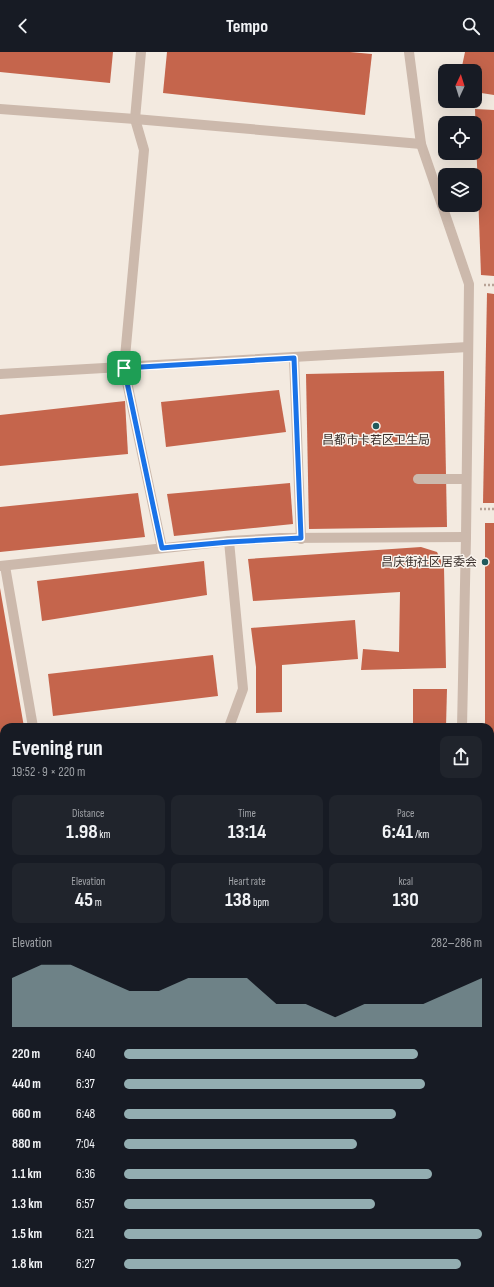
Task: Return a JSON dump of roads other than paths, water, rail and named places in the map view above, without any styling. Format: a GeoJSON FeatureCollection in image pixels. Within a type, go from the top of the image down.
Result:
{"type":"FeatureCollection","features":[{"type":"Feature","properties":{"kind":"street"},"geometry":{"type":"LineString","coordinates":[[141,52],[135,119],[144,150],[124,368],[162,548]]}},
{"type":"Feature","properties":{"kind":"street"},"geometry":{"type":"LineString","coordinates":[[409,52],[421,144],[469,284],[462,723]]}},
{"type":"Feature","properties":{"kind":"street"},"geometry":{"type":"LineString","coordinates":[[0,109],[135,119],[421,144]]}},
{"type":"Feature","properties":{"kind":"street"},"geometry":{"type":"LineString","coordinates":[[0,374],[468,347]]}},
{"type":"Feature","properties":{"kind":"street"},"geometry":{"type":"LineString","coordinates":[[294,358],[301,538]]}},
{"type":"Feature","properties":{"kind":"street"},"geometry":{"type":"LineString","coordinates":[[418,479],[466,479]]}},
{"type":"Feature","properties":{"kind":"street"},"geometry":{"type":"LineString","coordinates":[[32,723],[3,566],[229,542],[301,538],[466,537]]}},
{"type":"Feature","properties":{"kind":"street"},"geometry":{"type":"LineString","coordinates":[[229,542],[243,689],[230,723]]}},
{"type":"Feature","properties":{"kind":"place","name":"昌都市卡若区卫生局"},"geometry":{"type":"Point","coordinates":[376,426]}},
{"type":"Feature","properties":{"kind":"place","name":"昌庆街社区居委会"},"geometry":{"type":"Point","coordinates":[485,562]}}]}
